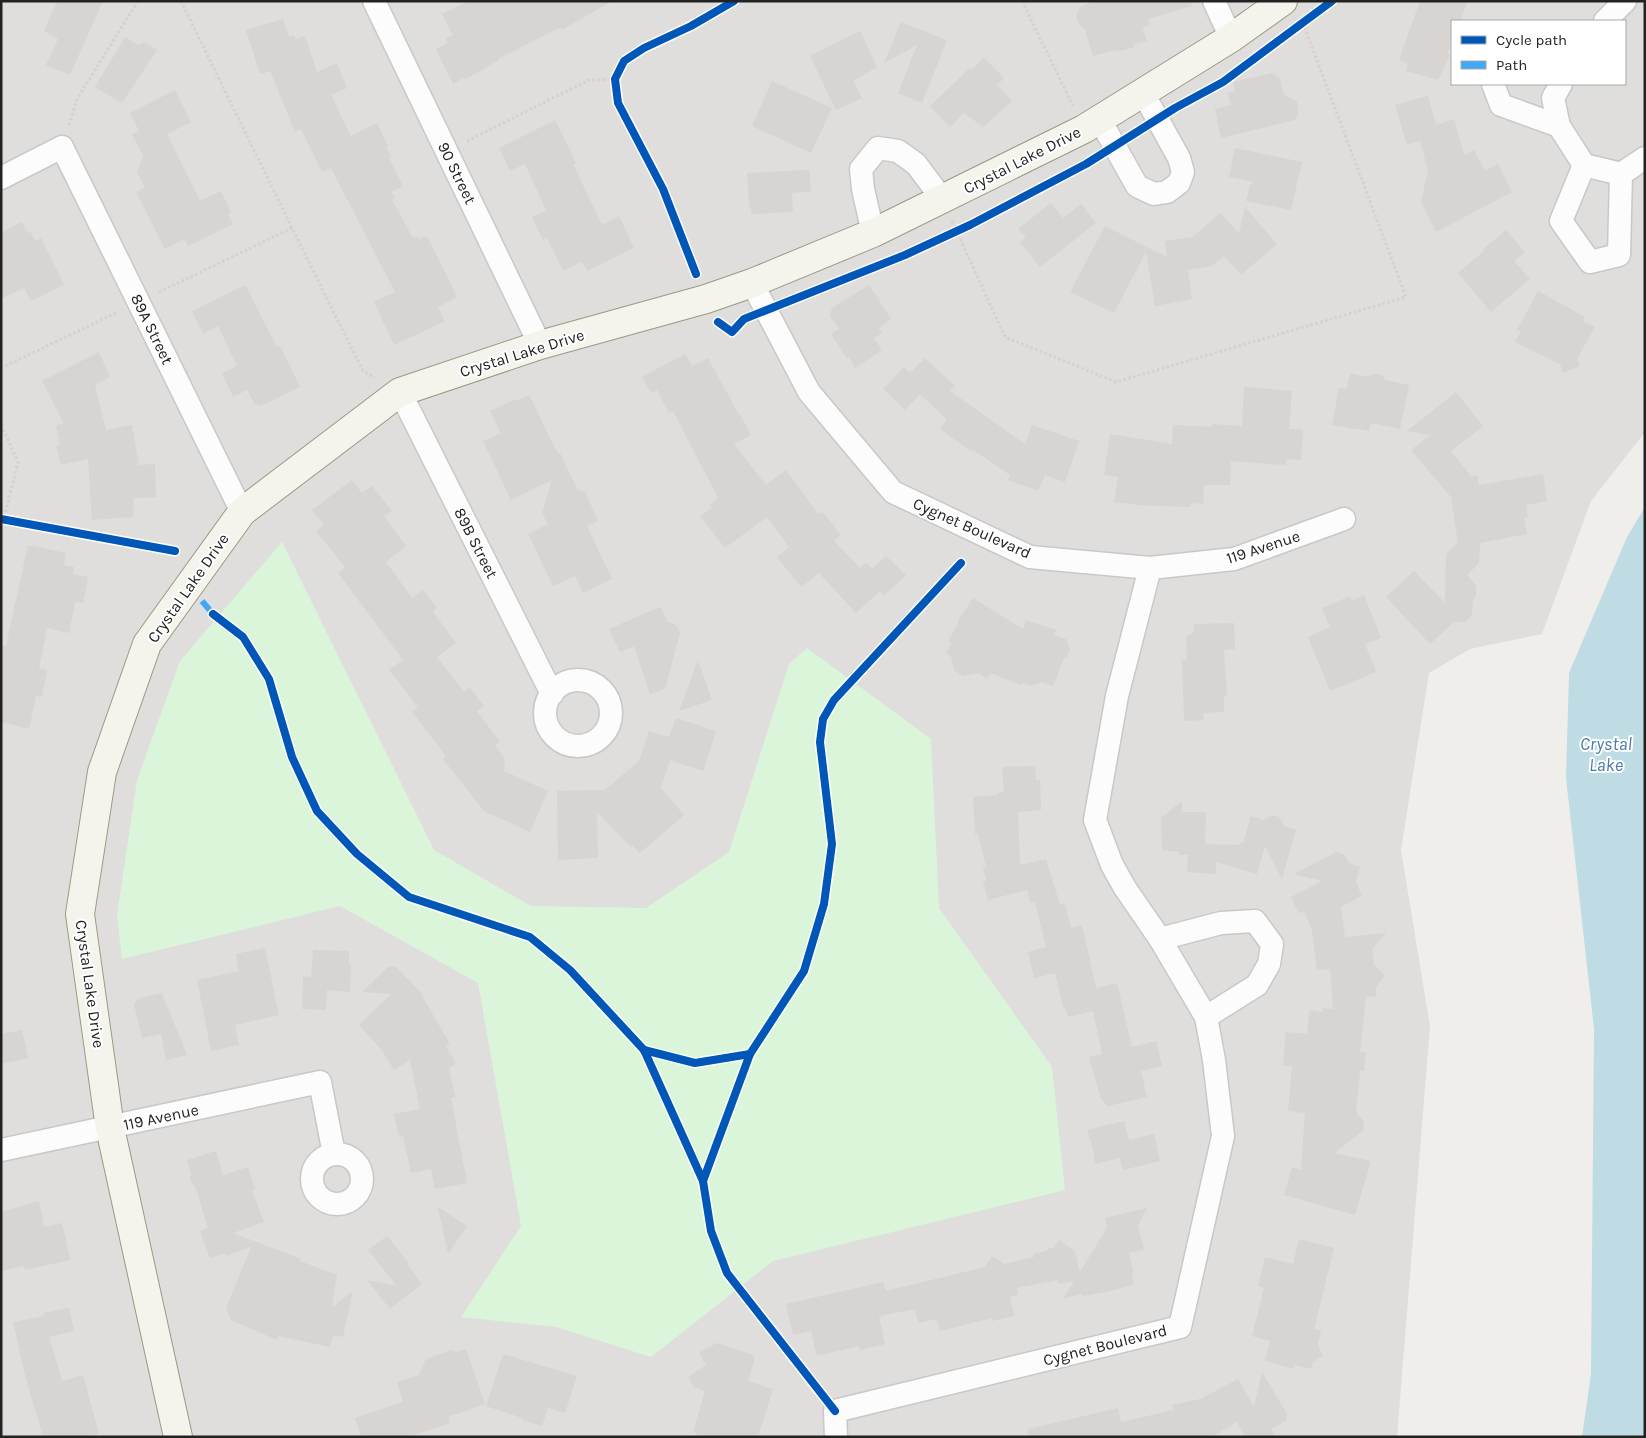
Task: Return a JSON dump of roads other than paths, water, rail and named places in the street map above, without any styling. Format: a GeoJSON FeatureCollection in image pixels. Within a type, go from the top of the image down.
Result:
{"type":"FeatureCollection","features":[{"type":"Feature","properties":{"kind":"street","name":"90 Street"},"geometry":{"type":"LineString","coordinates":[[374,1],[540,345]]}},
{"type":"Feature","properties":{"kind":"street"},"geometry":{"type":"LineString","coordinates":[[1214,1],[1231,38]]}},
{"type":"Feature","properties":{"kind":"street"},"geometry":{"type":"LineString","coordinates":[[1606,20],[1625,1]]}},
{"type":"Feature","properties":{"kind":"street","name":"Crystal Lake Drive"},"geometry":{"type":"LineString","coordinates":[[178,1437],[110,1128],[80,914],[102,772],[147,644],[242,512],[400,392],[540,345],[706,299],[752,283],[873,233],[943,200],[1092,124],[1231,38],[1295,13]]}},
{"type":"Feature","properties":{"kind":"street"},"geometry":{"type":"LineString","coordinates":[[1493,85],[1501,105],[1560,126]]}},
{"type":"Feature","properties":{"kind":"street"},"geometry":{"type":"LineString","coordinates":[[1560,85],[1553,98],[1560,126],[1584,165],[1620,174],[1645,158]]}},
{"type":"Feature","properties":{"kind":"street","name":"Crystal Lake Drive"},"geometry":{"type":"LineString","coordinates":[[1092,124],[1137,186],[1154,194],[1167,192],[1179,183],[1183,172],[1179,158],[1143,93]]}},
{"type":"Feature","properties":{"kind":"street","name":"89A Street"},"geometry":{"type":"LineString","coordinates":[[1,178],[62,147],[242,512]]}},
{"type":"Feature","properties":{"kind":"street","name":"Crystal Lake Drive"},"geometry":{"type":"LineString","coordinates":[[873,233],[863,189],[861,169],[878,148],[898,151],[916,164],[943,200]]}},
{"type":"Feature","properties":{"kind":"street"},"geometry":{"type":"LineString","coordinates":[[1584,165],[1561,221],[1590,262],[1618,255],[1620,174]]}},
{"type":"Feature","properties":{"kind":"street","name":"Cygnet Boulevard"},"geometry":{"type":"LineString","coordinates":[[752,283],[809,392],[893,492],[1030,557],[1150,568],[1117,696],[1095,820],[1112,865],[1125,888],[1160,939],[1206,1017],[1214,1060],[1223,1136],[1180,1327],[835,1411],[836,1437]]}},
{"type":"Feature","properties":{"kind":"street","name":"89B Street"},"geometry":{"type":"LineString","coordinates":[[400,392],[552,694]]}},
{"type":"Feature","properties":{"kind":"street","name":"119 Avenue"},"geometry":{"type":"LineString","coordinates":[[1150,568],[1234,559],[1344,519]]}},
{"type":"Feature","properties":{"kind":"street"},"geometry":{"type":"LineString","coordinates":[[1160,939],[1221,923],[1255,922],[1272,944],[1270,964],[1257,985],[1206,1017]]}},
{"type":"Feature","properties":{"kind":"street","name":"119 Avenue"},"geometry":{"type":"LineString","coordinates":[[1,1150],[320,1082],[334,1154]]}},
{"type":"Feature","properties":{"kind":"water","name":"Crystal Lake"},"geometry":{"type":"Polygon","coordinates":[[[1645,507],[1645,1437],[1582,1437],[1591,1374],[1594,1029],[1566,778],[1569,673],[1627,537],[1645,507]]]}}]}
